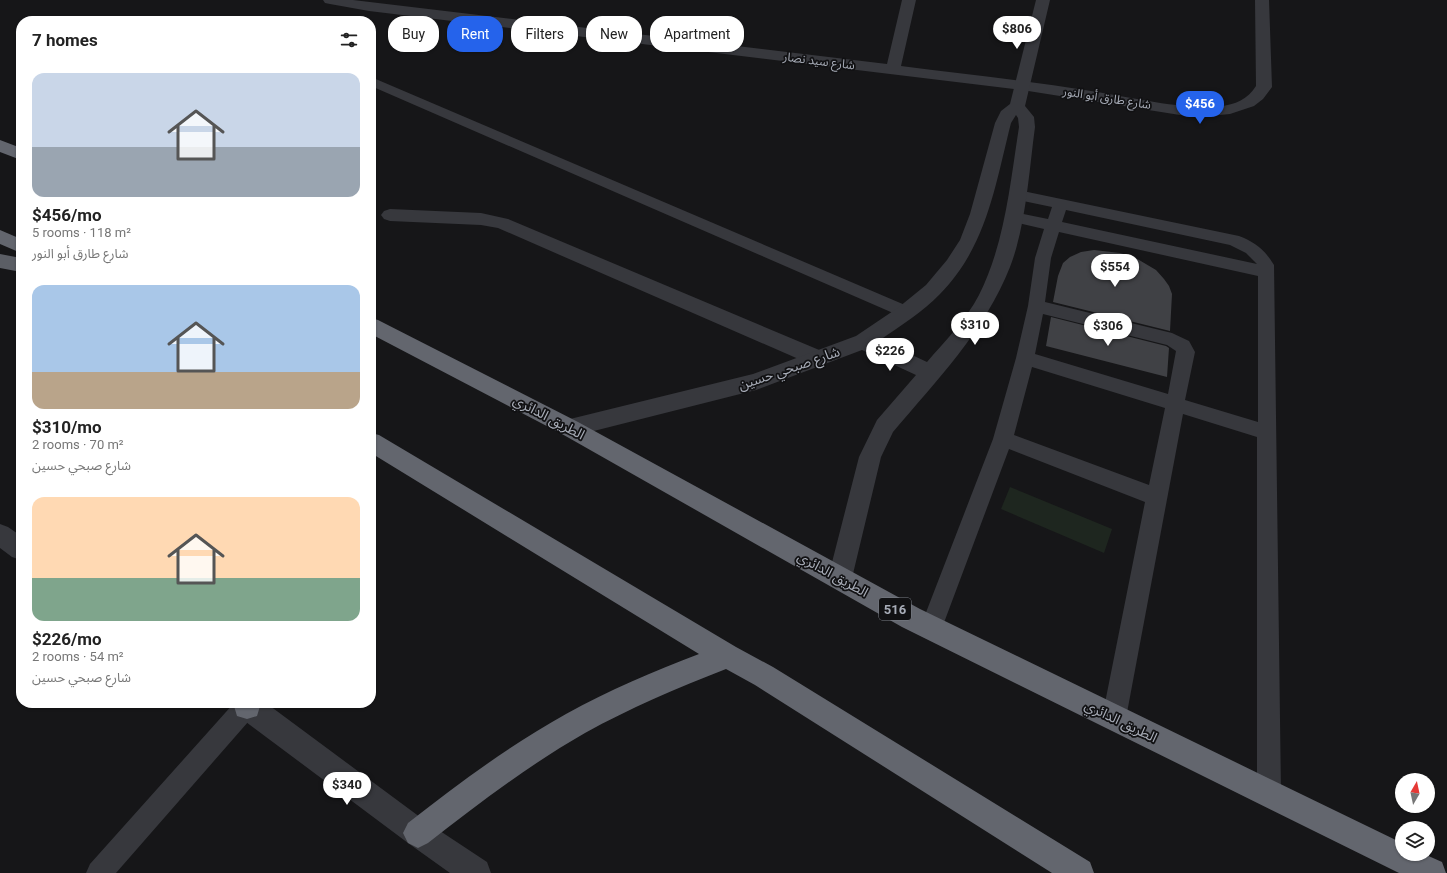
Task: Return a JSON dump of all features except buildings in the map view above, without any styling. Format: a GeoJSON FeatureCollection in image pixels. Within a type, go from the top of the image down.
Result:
{"type":"FeatureCollection","features":[{"type":"Feature","properties":{"kind":"highway"},"geometry":{"type":"LineString","coordinates":[[0,145],[16,153]]}},
{"type":"Feature","properties":{"kind":"highway"},"geometry":{"type":"LineString","coordinates":[[0,236],[16,244]]}},
{"type":"Feature","properties":{"kind":"highway"},"geometry":{"type":"LineString","coordinates":[[0,261],[16,264]]}},
{"type":"Feature","properties":{"kind":"highway","name":"الطريق الدائري"},"geometry":{"type":"LineString","coordinates":[[376,328],[570,428],[931,628],[1431,873]]}},
{"type":"Feature","properties":{"kind":"highway"},"geometry":{"type":"LineString","coordinates":[[376,445],[727,656],[764,676],[1064,869]]}},
{"type":"Feature","properties":{"kind":"highway"},"geometry":{"type":"LineString","coordinates":[[418,833],[497,773],[574,724],[651,686],[727,656]]}},
{"type":"Feature","properties":{"kind":"street","name":"شارع سيد نصار"},"geometry":{"type":"LineString","coordinates":[[330,0],[369,7],[1022,86]]}},
{"type":"Feature","properties":{"kind":"street"},"geometry":{"type":"LineString","coordinates":[[893,70],[909,0]]}},
{"type":"Feature","properties":{"kind":"street","name":"شارع صبحي حسين"},"geometry":{"type":"LineString","coordinates":[[570,428],[756,382],[863,341],[906,312],[933,290],[954,265],[970,240],[979,214],[1003,123],[1007,114],[1017,106],[1043,0]]}},
{"type":"Feature","properties":{"kind":"street","name":"شارع طارق أبو النور"},"geometry":{"type":"LineString","coordinates":[[1022,86],[1180,110],[1203,112],[1225,110],[1244,105],[1256,97],[1264,87],[1262,0]]}},
{"type":"Feature","properties":{"kind":"street"},"geometry":{"type":"LineString","coordinates":[[840,578],[870,456],[877,441],[886,426],[966,331],[987,298],[1001,266],[1014,217],[1018,195],[1027,123],[1022,112],[1017,106]]}},
{"type":"Feature","properties":{"kind":"street"},"geometry":{"type":"LineString","coordinates":[[390,215],[481,218],[502,223],[817,358]]}},
{"type":"Feature","properties":{"kind":"street"},"geometry":{"type":"LineString","coordinates":[[863,341],[930,373]]}},
{"type":"Feature","properties":{"kind":"street"},"geometry":{"type":"LineString","coordinates":[[0,535],[16,546]]}},
{"type":"Feature","properties":{"kind":"street"},"geometry":{"type":"LineString","coordinates":[[251,708],[418,833],[476,873]]}},
{"type":"Feature","properties":{"kind":"lane"},"geometry":{"type":"LineString","coordinates":[[376,83],[906,312]]}},
{"type":"Feature","properties":{"kind":"lane"},"geometry":{"type":"LineString","coordinates":[[1018,195],[1233,240],[1254,250],[1262,257],[1266,265],[1269,794]]}},
{"type":"Feature","properties":{"kind":"lane"},"geometry":{"type":"LineString","coordinates":[[931,628],[1003,439],[1025,358],[1036,306],[1041,266],[1047,242],[1061,204]]}},
{"type":"Feature","properties":{"kind":"lane"},"geometry":{"type":"LineString","coordinates":[[1014,217],[1266,272]]}},
{"type":"Feature","properties":{"kind":"lane"},"geometry":{"type":"LineString","coordinates":[[1036,306],[1172,340],[1183,346],[1186,355],[1156,497],[1114,718]]}},
{"type":"Feature","properties":{"kind":"lane"},"geometry":{"type":"LineString","coordinates":[[1025,358],[1266,432]]}},
{"type":"Feature","properties":{"kind":"lane"},"geometry":{"type":"LineString","coordinates":[[1003,439],[1156,497]]}},
{"type":"Feature","properties":{"kind":"lane"},"geometry":{"type":"LineString","coordinates":[[99,873],[243,708]]}},
{"type":"Feature","properties":{"kind":"shaded area"},"geometry":{"type":"Polygon","coordinates":[[[1010,487],[1112,529],[1104,553],[1001,509],[1010,487]]]}}]}
